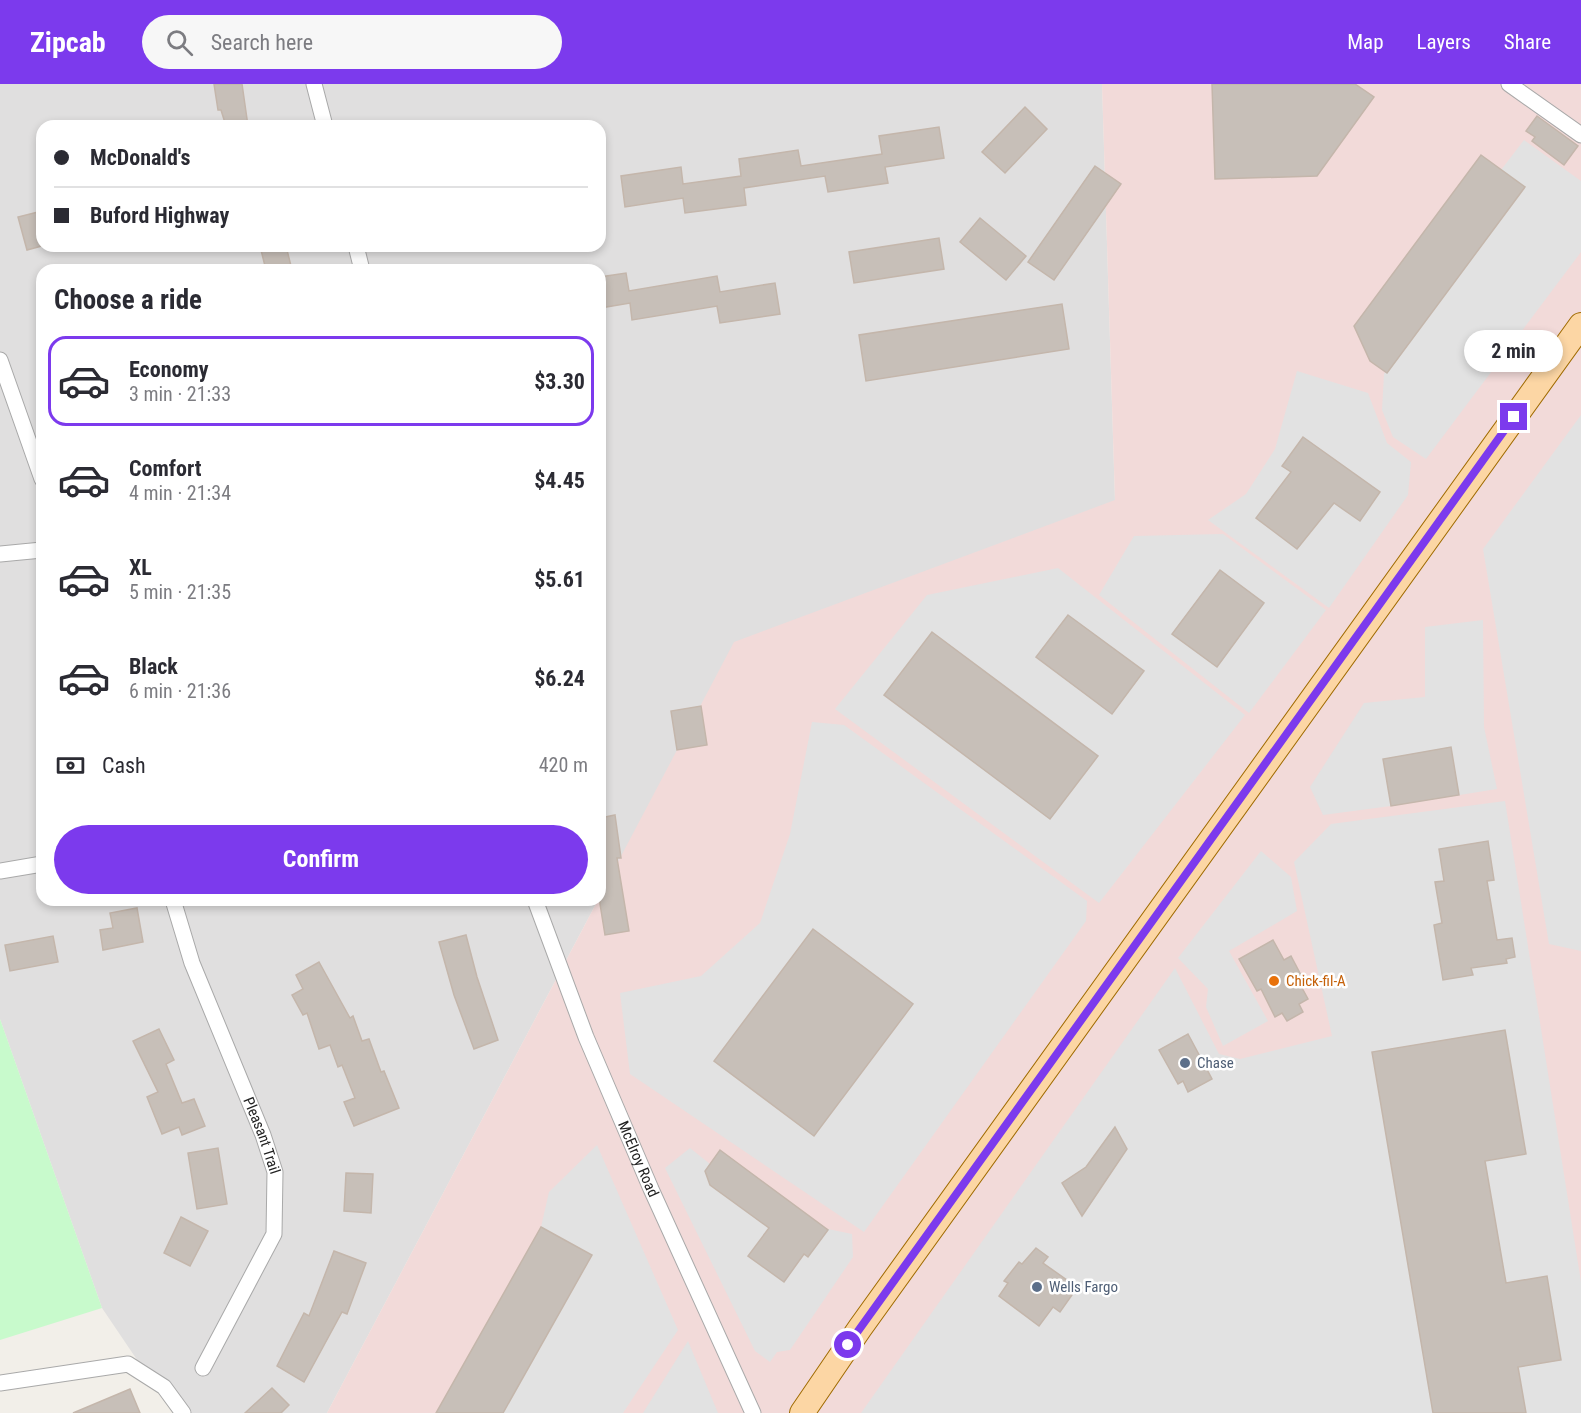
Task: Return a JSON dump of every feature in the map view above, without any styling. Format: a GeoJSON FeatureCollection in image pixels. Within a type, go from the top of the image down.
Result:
{"type":"FeatureCollection","features":[{"type":"Feature","properties":{"kind":"main road"},"geometry":{"type":"LineString","coordinates":[[802,1413],[860,1328],[1581,325]]}},
{"type":"Feature","properties":{"kind":"street"},"geometry":{"type":"LineString","coordinates":[[314,84],[323,120]]}},
{"type":"Feature","properties":{"kind":"street"},"geometry":{"type":"LineString","coordinates":[[1509,84],[1581,135]]}},
{"type":"Feature","properties":{"kind":"street"},"geometry":{"type":"LineString","coordinates":[[0,360],[36,461]]}},
{"type":"Feature","properties":{"kind":"street"},"geometry":{"type":"LineString","coordinates":[[0,554],[36,551]]}},
{"type":"Feature","properties":{"kind":"street"},"geometry":{"type":"LineString","coordinates":[[0,871],[36,865]]}},
{"type":"Feature","properties":{"kind":"street","name":"Pleasant Trail"},"geometry":{"type":"LineString","coordinates":[[175,906],[192,963],[263,1135],[275,1172],[274,1234],[203,1368]]}},
{"type":"Feature","properties":{"kind":"street","name":"McElroy Road"},"geometry":{"type":"LineString","coordinates":[[537,906],[586,1037],[647,1179],[753,1413]]}},
{"type":"Feature","properties":{"kind":"street"},"geometry":{"type":"LineString","coordinates":[[0,1383],[128,1364],[164,1387],[183,1413]]}},
{"type":"Feature","properties":{"kind":"shaded area"},"geometry":{"type":"Polygon","coordinates":[[[0,84],[1102,84],[1115,501],[606,891],[606,264],[36,264],[36,906],[595,906],[327,1413],[173,1413],[102,1308],[0,1019],[0,84]]]}},
{"type":"Feature","properties":{"kind":"shaded area"},"geometry":{"type":"Polygon","coordinates":[[[1102,84],[1581,84],[1581,1413],[327,1413],[595,906],[606,906],[606,885],[734,642],[1115,500],[1102,84]]]}},
{"type":"Feature","properties":{"kind":"shaded area"},"geometry":{"type":"Polygon","coordinates":[[[1524,140],[1581,181],[1581,252],[1426,459],[1393,437],[1382,410],[1384,374],[1525,188],[1501,170],[1524,140]]]}},
{"type":"Feature","properties":{"kind":"shaded area"},"geometry":{"type":"Polygon","coordinates":[[[1297,371],[1368,393],[1387,443],[1411,462],[1408,495],[1329,608],[1208,520],[1246,494],[1275,449],[1297,371]]]}},
{"type":"Feature","properties":{"kind":"shaded area"},"geometry":{"type":"Polygon","coordinates":[[[1581,415],[1581,951],[1549,944],[1483,549],[1581,415]]]}},
{"type":"Feature","properties":{"kind":"shaded area"},"geometry":{"type":"Polygon","coordinates":[[[1223,534],[1326,610],[1249,713],[1099,595],[1134,536],[1223,534]]]}},
{"type":"Feature","properties":{"kind":"shaded area"},"geometry":{"type":"Polygon","coordinates":[[[1058,568],[1245,715],[1099,903],[835,709],[927,595],[1058,568]]]}},
{"type":"Feature","properties":{"kind":"shaded area"},"geometry":{"type":"Polygon","coordinates":[[[1483,620],[1484,727],[1497,789],[1323,815],[1310,787],[1364,703],[1425,697],[1425,627],[1483,620]]]}},
{"type":"Feature","properties":{"kind":"shaded area"},"geometry":{"type":"Polygon","coordinates":[[[812,722],[844,725],[1087,901],[1086,921],[864,1232],[630,1074],[620,993],[701,976],[760,923],[790,834],[812,722]]]}},
{"type":"Feature","properties":{"kind":"shaded area"},"geometry":{"type":"Polygon","coordinates":[[[1505,801],[1581,1282],[1581,1413],[861,1413],[1175,968],[1219,1054],[1240,1059],[1332,1036],[1294,862],[1331,824],[1505,801]]]}},
{"type":"Feature","properties":{"kind":"shaded area"},"geometry":{"type":"Polygon","coordinates":[[[1261,851],[1291,877],[1297,911],[1229,951],[1268,1021],[1223,1046],[1206,1007],[1208,989],[1178,958],[1261,851]]]}},
{"type":"Feature","properties":{"kind":"shaded area"},"geometry":{"type":"Polygon","coordinates":[[[597,1145],[678,1330],[623,1413],[503,1413],[591,1255],[541,1227],[549,1192],[597,1145]]]}},
{"type":"Feature","properties":{"kind":"shaded area"},"geometry":{"type":"Polygon","coordinates":[[[690,1148],[710,1164],[705,1171],[710,1185],[769,1228],[749,1256],[784,1281],[804,1254],[808,1257],[828,1229],[852,1234],[853,1257],[790,1350],[777,1352],[770,1362],[755,1351],[665,1168],[690,1148]]]}},
{"type":"Feature","properties":{"kind":"shaded area"},"geometry":{"type":"Polygon","coordinates":[[[688,1341],[718,1413],[643,1413],[688,1341]]]}},
{"type":"Feature","properties":{"kind":"green space"},"geometry":{"type":"Polygon","coordinates":[[[0,1019],[102,1308],[0,1340],[0,1019]]]}},
{"type":"Feature","properties":{"kind":"building"},"geometry":{"type":"Polygon","coordinates":[[[214,84],[242,84],[247,120],[224,120],[221,110],[218,110],[214,84]]]}},
{"type":"Feature","properties":{"kind":"building"},"geometry":{"type":"Polygon","coordinates":[[[1212,84],[1355,84],[1374,97],[1317,176],[1215,179],[1212,84]]]}},
{"type":"Feature","properties":{"kind":"building"},"geometry":{"type":"Polygon","coordinates":[[[1025,107],[1047,129],[1005,173],[982,152],[1025,107]]]}},
{"type":"Feature","properties":{"kind":"building"},"geometry":{"type":"Polygon","coordinates":[[[1537,116],[1578,146],[1564,165],[1532,141],[1535,137],[1526,131],[1537,116]]]}},
{"type":"Feature","properties":{"kind":"building"},"geometry":{"type":"Polygon","coordinates":[[[939,127],[944,158],[885,167],[888,183],[828,192],[825,176],[744,188],[746,205],[685,213],[683,198],[625,207],[621,176],[681,167],[683,184],[741,176],[739,159],[798,150],[801,166],[882,154],[879,136],[939,127]]]}},
{"type":"Feature","properties":{"kind":"building"},"geometry":{"type":"Polygon","coordinates":[[[1481,155],[1525,187],[1387,373],[1370,361],[1354,326],[1481,155]]]}},
{"type":"Feature","properties":{"kind":"building"},"geometry":{"type":"Polygon","coordinates":[[[1095,166],[1121,184],[1054,280],[1028,262],[1095,166]]]}},
{"type":"Feature","properties":{"kind":"building"},"geometry":{"type":"Polygon","coordinates":[[[36,212],[36,248],[27,250],[18,217],[36,212]]]}},
{"type":"Feature","properties":{"kind":"building"},"geometry":{"type":"Polygon","coordinates":[[[980,218],[1026,256],[1006,280],[960,242],[980,218]]]}},
{"type":"Feature","properties":{"kind":"building"},"geometry":{"type":"Polygon","coordinates":[[[939,238],[944,269],[854,283],[849,252],[939,238]]]}},
{"type":"Feature","properties":{"kind":"building"},"geometry":{"type":"Polygon","coordinates":[[[262,252],[288,252],[290,264],[264,264],[262,252]]]}},
{"type":"Feature","properties":{"kind":"building"},"geometry":{"type":"Polygon","coordinates":[[[626,273],[629,291],[717,276],[720,292],[775,283],[780,314],[720,323],[717,306],[632,320],[630,303],[606,307],[606,276],[626,273]]]}},
{"type":"Feature","properties":{"kind":"building"},"geometry":{"type":"Polygon","coordinates":[[[1062,304],[1069,349],[866,381],[859,335],[1062,304]]]}},
{"type":"Feature","properties":{"kind":"building"},"geometry":{"type":"Polygon","coordinates":[[[1303,437],[1380,492],[1360,521],[1334,503],[1297,549],[1256,518],[1291,472],[1282,466],[1303,437]]]}},
{"type":"Feature","properties":{"kind":"building"},"geometry":{"type":"Polygon","coordinates":[[[1220,570],[1264,603],[1217,667],[1172,634],[1220,570]]]}},
{"type":"Feature","properties":{"kind":"building"},"geometry":{"type":"Polygon","coordinates":[[[1068,615],[1144,671],[1112,714],[1036,657],[1068,615]]]}},
{"type":"Feature","properties":{"kind":"building"},"geometry":{"type":"Polygon","coordinates":[[[932,632],[1098,756],[1050,819],[884,695],[932,632]]]}},
{"type":"Feature","properties":{"kind":"building"},"geometry":{"type":"Polygon","coordinates":[[[701,706],[707,745],[677,750],[671,711],[701,706]]]}},
{"type":"Feature","properties":{"kind":"building"},"geometry":{"type":"Polygon","coordinates":[[[1451,747],[1459,795],[1391,806],[1383,759],[1451,747]]]}},
{"type":"Feature","properties":{"kind":"building"},"geometry":{"type":"Polygon","coordinates":[[[615,815],[621,858],[617,858],[629,931],[605,935],[600,906],[606,906],[606,817],[615,815]]]}},
{"type":"Feature","properties":{"kind":"building"},"geometry":{"type":"Polygon","coordinates":[[[1488,841],[1494,880],[1487,881],[1497,940],[1512,938],[1515,957],[1506,959],[1507,963],[1471,968],[1473,975],[1443,980],[1434,925],[1442,923],[1435,882],[1444,881],[1439,849],[1488,841]]]}},
{"type":"Feature","properties":{"kind":"building"},"geometry":{"type":"Polygon","coordinates":[[[137,908],[143,942],[103,950],[100,930],[113,928],[110,913],[137,908]]]}},
{"type":"Feature","properties":{"kind":"building"},"geometry":{"type":"Polygon","coordinates":[[[813,929],[913,1004],[814,1136],[714,1061],[813,929]]]}},
{"type":"Feature","properties":{"kind":"building"},"geometry":{"type":"Polygon","coordinates":[[[466,935],[498,1040],[474,1049],[454,995],[439,942],[466,935]]]}},
{"type":"Feature","properties":{"kind":"building"},"geometry":{"type":"Polygon","coordinates":[[[53,936],[58,962],[10,971],[5,945],[53,936]]]}},
{"type":"Feature","properties":{"kind":"building","name":"Chick-fil-A"},"geometry":{"type":"Polygon","coordinates":[[[1273,940],[1284,960],[1291,956],[1301,975],[1296,977],[1308,999],[1299,1004],[1303,1012],[1287,1021],[1282,1013],[1275,1017],[1261,989],[1257,991],[1239,959],[1273,940]]]}},
{"type":"Feature","properties":{"kind":"building"},"geometry":{"type":"Polygon","coordinates":[[[319,962],[350,1018],[353,1016],[362,1041],[369,1039],[381,1072],[384,1071],[399,1108],[354,1126],[344,1102],[355,1098],[342,1065],[338,1067],[330,1045],[319,1049],[307,1013],[303,1015],[292,995],[303,989],[296,975],[319,962]]]}},
{"type":"Feature","properties":{"kind":"building"},"geometry":{"type":"Polygon","coordinates":[[[159,1029],[174,1060],[166,1064],[182,1103],[194,1099],[205,1126],[182,1135],[179,1127],[162,1134],[147,1097],[158,1092],[133,1041],[159,1029]]]}},
{"type":"Feature","properties":{"kind":"building"},"geometry":{"type":"Polygon","coordinates":[[[1505,1030],[1526,1154],[1485,1161],[1506,1283],[1547,1276],[1561,1360],[1518,1367],[1526,1413],[1433,1413],[1372,1052],[1505,1030]]]}},
{"type":"Feature","properties":{"kind":"building","name":"Chase"},"geometry":{"type":"Polygon","coordinates":[[[1188,1034],[1212,1079],[1188,1092],[1183,1081],[1178,1084],[1159,1050],[1188,1034]]]}},
{"type":"Feature","properties":{"kind":"building"},"geometry":{"type":"Polygon","coordinates":[[[1115,1127],[1127,1149],[1082,1216],[1062,1183],[1086,1167],[1115,1127]]]}},
{"type":"Feature","properties":{"kind":"building"},"geometry":{"type":"Polygon","coordinates":[[[218,1148],[227,1204],[197,1209],[188,1153],[218,1148]]]}},
{"type":"Feature","properties":{"kind":"building"},"geometry":{"type":"Polygon","coordinates":[[[720,1150],[828,1230],[808,1257],[804,1254],[784,1282],[748,1256],[769,1228],[710,1185],[705,1171],[720,1150]]]}},
{"type":"Feature","properties":{"kind":"building"},"geometry":{"type":"Polygon","coordinates":[[[346,1173],[373,1174],[371,1213],[344,1211],[346,1173]]]}},
{"type":"Feature","properties":{"kind":"building"},"geometry":{"type":"Polygon","coordinates":[[[181,1217],[208,1231],[190,1266],[164,1253],[181,1217]]]}},
{"type":"Feature","properties":{"kind":"building"},"geometry":{"type":"Polygon","coordinates":[[[541,1227],[592,1255],[503,1413],[436,1413],[541,1227]]]}},
{"type":"Feature","properties":{"kind":"building","name":"Wells Fargo"},"geometry":{"type":"Polygon","coordinates":[[[1036,1248],[1048,1257],[1043,1263],[1071,1283],[1065,1290],[1072,1295],[1060,1312],[1053,1307],[1039,1326],[999,1296],[1008,1283],[1004,1281],[1019,1262],[1022,1264],[1036,1248]]]}},
{"type":"Feature","properties":{"kind":"building"},"geometry":{"type":"Polygon","coordinates":[[[334,1251],[366,1263],[347,1314],[342,1312],[304,1382],[277,1366],[304,1313],[309,1316],[334,1251]]]}},
{"type":"Feature","properties":{"kind":"building"},"geometry":{"type":"Polygon","coordinates":[[[272,1388],[289,1405],[281,1413],[245,1413],[272,1388]]]}},
{"type":"Feature","properties":{"kind":"building"},"geometry":{"type":"Polygon","coordinates":[[[130,1389],[140,1413],[73,1413],[130,1389]]]}},
{"type":"Feature","properties":{"kind":"place","name":"Chick-fil-A"},"geometry":{"type":"Point","coordinates":[1274,981]}},
{"type":"Feature","properties":{"kind":"place","name":"Chase"},"geometry":{"type":"Point","coordinates":[1185,1063]}},
{"type":"Feature","properties":{"kind":"place","name":"Wells Fargo"},"geometry":{"type":"Point","coordinates":[1037,1287]}},
{"type":"Feature","properties":{"kind":"route"},"geometry":{"type":"LineString","coordinates":[[848,1345],[1514,417]]}}]}
